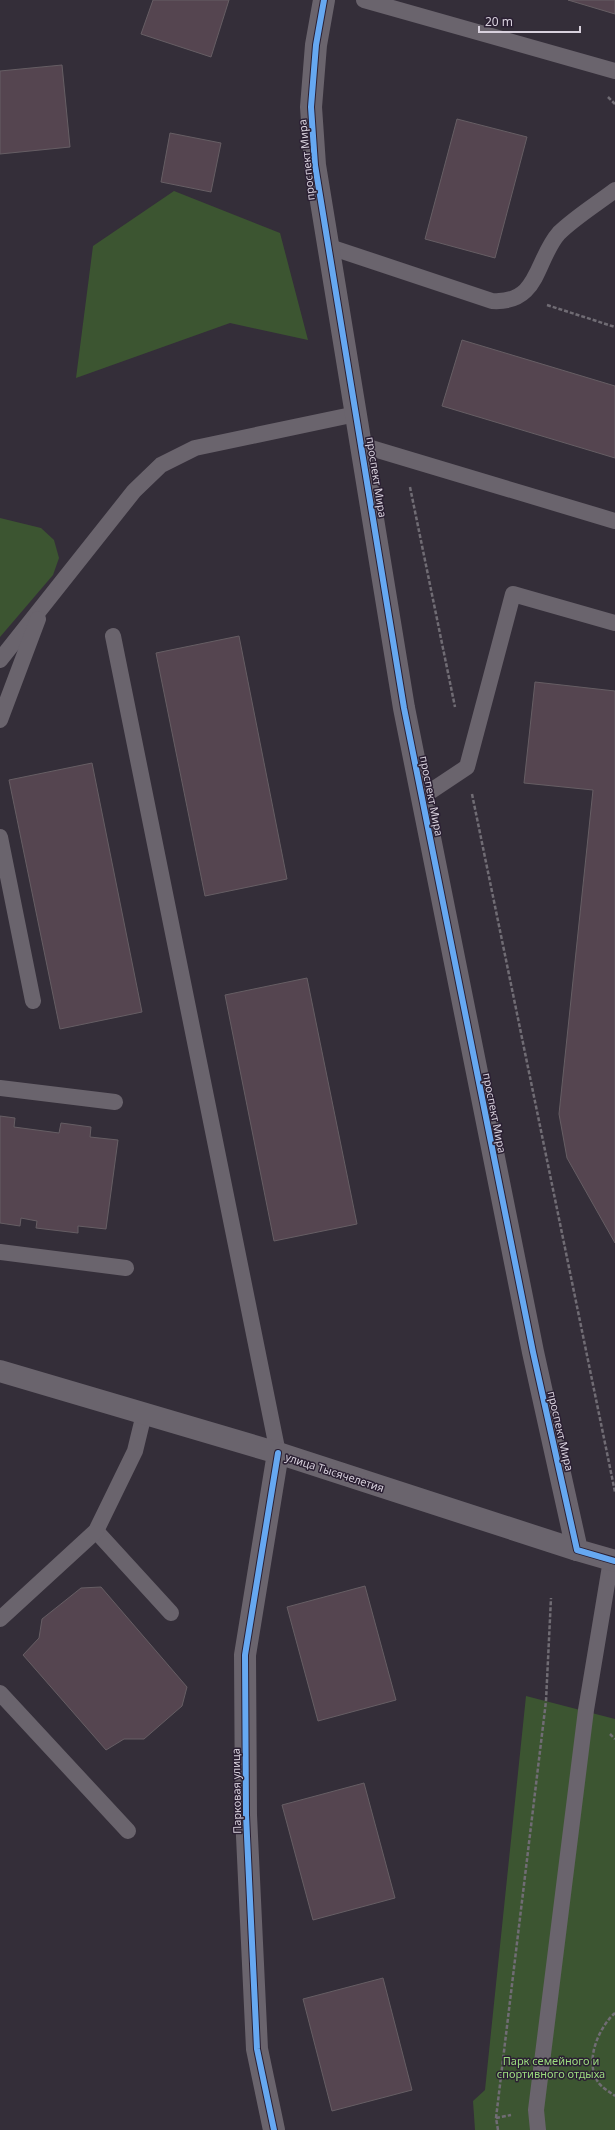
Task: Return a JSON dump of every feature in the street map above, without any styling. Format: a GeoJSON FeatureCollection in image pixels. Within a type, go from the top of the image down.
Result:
{"type":"FeatureCollection","features":[{"type":"Feature","properties":{"kind":"street","name":"проспект Мира"},"geometry":{"type":"LineString","coordinates":[[324,0],[316,45],[311,107],[315,166],[327,246],[404,708],[533,1352],[577,1550]]}},
{"type":"Feature","properties":{"kind":"street","name":"улица Тысячелетия"},"geometry":{"type":"LineString","coordinates":[[0,1372],[278,1453],[577,1550]]}},
{"type":"Feature","properties":{"kind":"street","name":"Парковая улица"},"geometry":{"type":"LineString","coordinates":[[274,2130],[257,2049],[246,1816],[245,1655],[278,1453]]}},
{"type":"Feature","properties":{"kind":"street"},"geometry":{"type":"LineString","coordinates":[[577,1550],[613,1560]]}},
{"type":"Feature","properties":{"kind":"lane"},"geometry":{"type":"LineString","coordinates":[[364,0],[615,71]]}},
{"type":"Feature","properties":{"kind":"lane"},"geometry":{"type":"LineString","coordinates":[[327,246],[492,301],[506,302],[520,297],[529,287],[559,234],[615,190]]}},
{"type":"Feature","properties":{"kind":"lane"},"geometry":{"type":"LineString","coordinates":[[0,660],[134,491],[161,465],[194,448],[356,414]]}},
{"type":"Feature","properties":{"kind":"lane"},"geometry":{"type":"LineString","coordinates":[[361,445],[615,522]]}},
{"type":"Feature","properties":{"kind":"lane"},"geometry":{"type":"LineString","coordinates":[[422,797],[467,767],[513,594],[615,623]]}},
{"type":"Feature","properties":{"kind":"lane"},"geometry":{"type":"LineString","coordinates":[[0,720],[44,605]]}},
{"type":"Feature","properties":{"kind":"lane"},"geometry":{"type":"LineString","coordinates":[[114,636],[278,1453]]}},
{"type":"Feature","properties":{"kind":"lane"},"geometry":{"type":"LineString","coordinates":[[0,837],[33,1001]]}},
{"type":"Feature","properties":{"kind":"lane"},"geometry":{"type":"LineString","coordinates":[[0,1088],[115,1102]]}},
{"type":"Feature","properties":{"kind":"lane"},"geometry":{"type":"LineString","coordinates":[[0,1252],[126,1268]]}},
{"type":"Feature","properties":{"kind":"lane"},"geometry":{"type":"LineString","coordinates":[[0,1619],[96,1531],[135,1451],[144,1414]]}},
{"type":"Feature","properties":{"kind":"lane"},"geometry":{"type":"LineString","coordinates":[[96,1531],[171,1613]]}},
{"type":"Feature","properties":{"kind":"lane"},"geometry":{"type":"LineString","coordinates":[[538,2130],[536,2110],[586,1710],[613,1560]]}},
{"type":"Feature","properties":{"kind":"lane"},"geometry":{"type":"LineString","coordinates":[[0,1693],[128,1831]]}},
{"type":"Feature","properties":{"kind":"path"},"geometry":{"type":"LineString","coordinates":[[520,297],[615,327]]}},
{"type":"Feature","properties":{"kind":"path"},"geometry":{"type":"LineString","coordinates":[[409,484],[456,714]]}},
{"type":"Feature","properties":{"kind":"path"},"geometry":{"type":"LineString","coordinates":[[467,767],[615,1492]]}},
{"type":"Feature","properties":{"kind":"path"},"geometry":{"type":"LineString","coordinates":[[498,2130],[496,2118],[546,1701],[551,1598]]}},
{"type":"Feature","properties":{"kind":"path"},"geometry":{"type":"LineString","coordinates":[[615,2013],[597,2039],[592,2056],[593,2068],[598,2082],[615,2096]]}},
{"type":"Feature","properties":{"kind":"green space"},"geometry":{"type":"Polygon","coordinates":[[[174,191],[280,233],[308,340],[230,323],[76,378],[93,246],[174,191]]]}},
{"type":"Feature","properties":{"kind":"green space"},"geometry":{"type":"Polygon","coordinates":[[[0,518],[41,528],[54,540],[59,558],[53,575],[0,637],[0,518]]]}},
{"type":"Feature","properties":{"kind":"green space","name":"Парк семейного и спортивного отдыха"},"geometry":{"type":"Polygon","coordinates":[[[526,1696],[615,1719],[615,2130],[475,2130],[473,2101],[485,2090],[526,1696]]]}},
{"type":"Feature","properties":{"kind":"building"},"geometry":{"type":"Polygon","coordinates":[[[153,0],[229,0],[211,57],[141,34],[153,0]]]}},
{"type":"Feature","properties":{"kind":"building"},"geometry":{"type":"Polygon","coordinates":[[[568,0],[615,0],[615,14],[568,0]]]}},
{"type":"Feature","properties":{"kind":"building"},"geometry":{"type":"Polygon","coordinates":[[[62,65],[70,147],[0,154],[0,71],[62,65]]]}},
{"type":"Feature","properties":{"kind":"building"},"geometry":{"type":"Polygon","coordinates":[[[457,119],[527,137],[495,258],[425,239],[457,119]]]}},
{"type":"Feature","properties":{"kind":"building"},"geometry":{"type":"Polygon","coordinates":[[[170,133],[221,143],[211,192],[161,182],[170,133]]]}},
{"type":"Feature","properties":{"kind":"building"},"geometry":{"type":"Polygon","coordinates":[[[462,340],[615,386],[615,458],[442,406],[462,340]]]}},
{"type":"Feature","properties":{"kind":"building"},"geometry":{"type":"Polygon","coordinates":[[[239,636],[287,879],[205,896],[156,653],[239,636]]]}},
{"type":"Feature","properties":{"kind":"building"},"geometry":{"type":"Polygon","coordinates":[[[535,682],[615,691],[615,1243],[567,1158],[559,1114],[593,790],[524,783],[535,682]]]}},
{"type":"Feature","properties":{"kind":"building"},"geometry":{"type":"Polygon","coordinates":[[[92,763],[142,1012],[60,1029],[9,780],[92,763]]]}},
{"type":"Feature","properties":{"kind":"building"},"geometry":{"type":"Polygon","coordinates":[[[307,978],[357,1224],[274,1241],[225,995],[307,978]]]}},
{"type":"Feature","properties":{"kind":"building"},"geometry":{"type":"Polygon","coordinates":[[[0,1116],[15,1118],[14,1127],[59,1133],[61,1123],[91,1127],[90,1137],[118,1140],[106,1229],[78,1226],[78,1233],[36,1228],[37,1221],[21,1218],[20,1226],[0,1223],[0,1116]]]}},
{"type":"Feature","properties":{"kind":"building"},"geometry":{"type":"Polygon","coordinates":[[[365,1586],[396,1700],[318,1721],[287,1607],[365,1586]]]}},
{"type":"Feature","properties":{"kind":"building"},"geometry":{"type":"Polygon","coordinates":[[[101,1587],[187,1687],[182,1706],[144,1739],[124,1739],[106,1750],[23,1655],[39,1638],[42,1619],[81,1588],[101,1587]]]}},
{"type":"Feature","properties":{"kind":"building"},"geometry":{"type":"Polygon","coordinates":[[[364,1783],[395,1898],[313,1920],[282,1805],[364,1783]]]}},
{"type":"Feature","properties":{"kind":"building"},"geometry":{"type":"Polygon","coordinates":[[[383,1978],[412,2090],[332,2111],[303,1999],[383,1978]]]}},
{"type":"Feature","properties":{"kind":"cycle path"},"geometry":{"type":"LineString","coordinates":[[324,0],[316,45],[311,107],[315,165],[404,708],[533,1352],[577,1550],[615,1561]]}},
{"type":"Feature","properties":{"kind":"cycle path"},"geometry":{"type":"LineString","coordinates":[[274,2130],[257,2049],[246,1815],[245,1655],[278,1453]]}}]}
